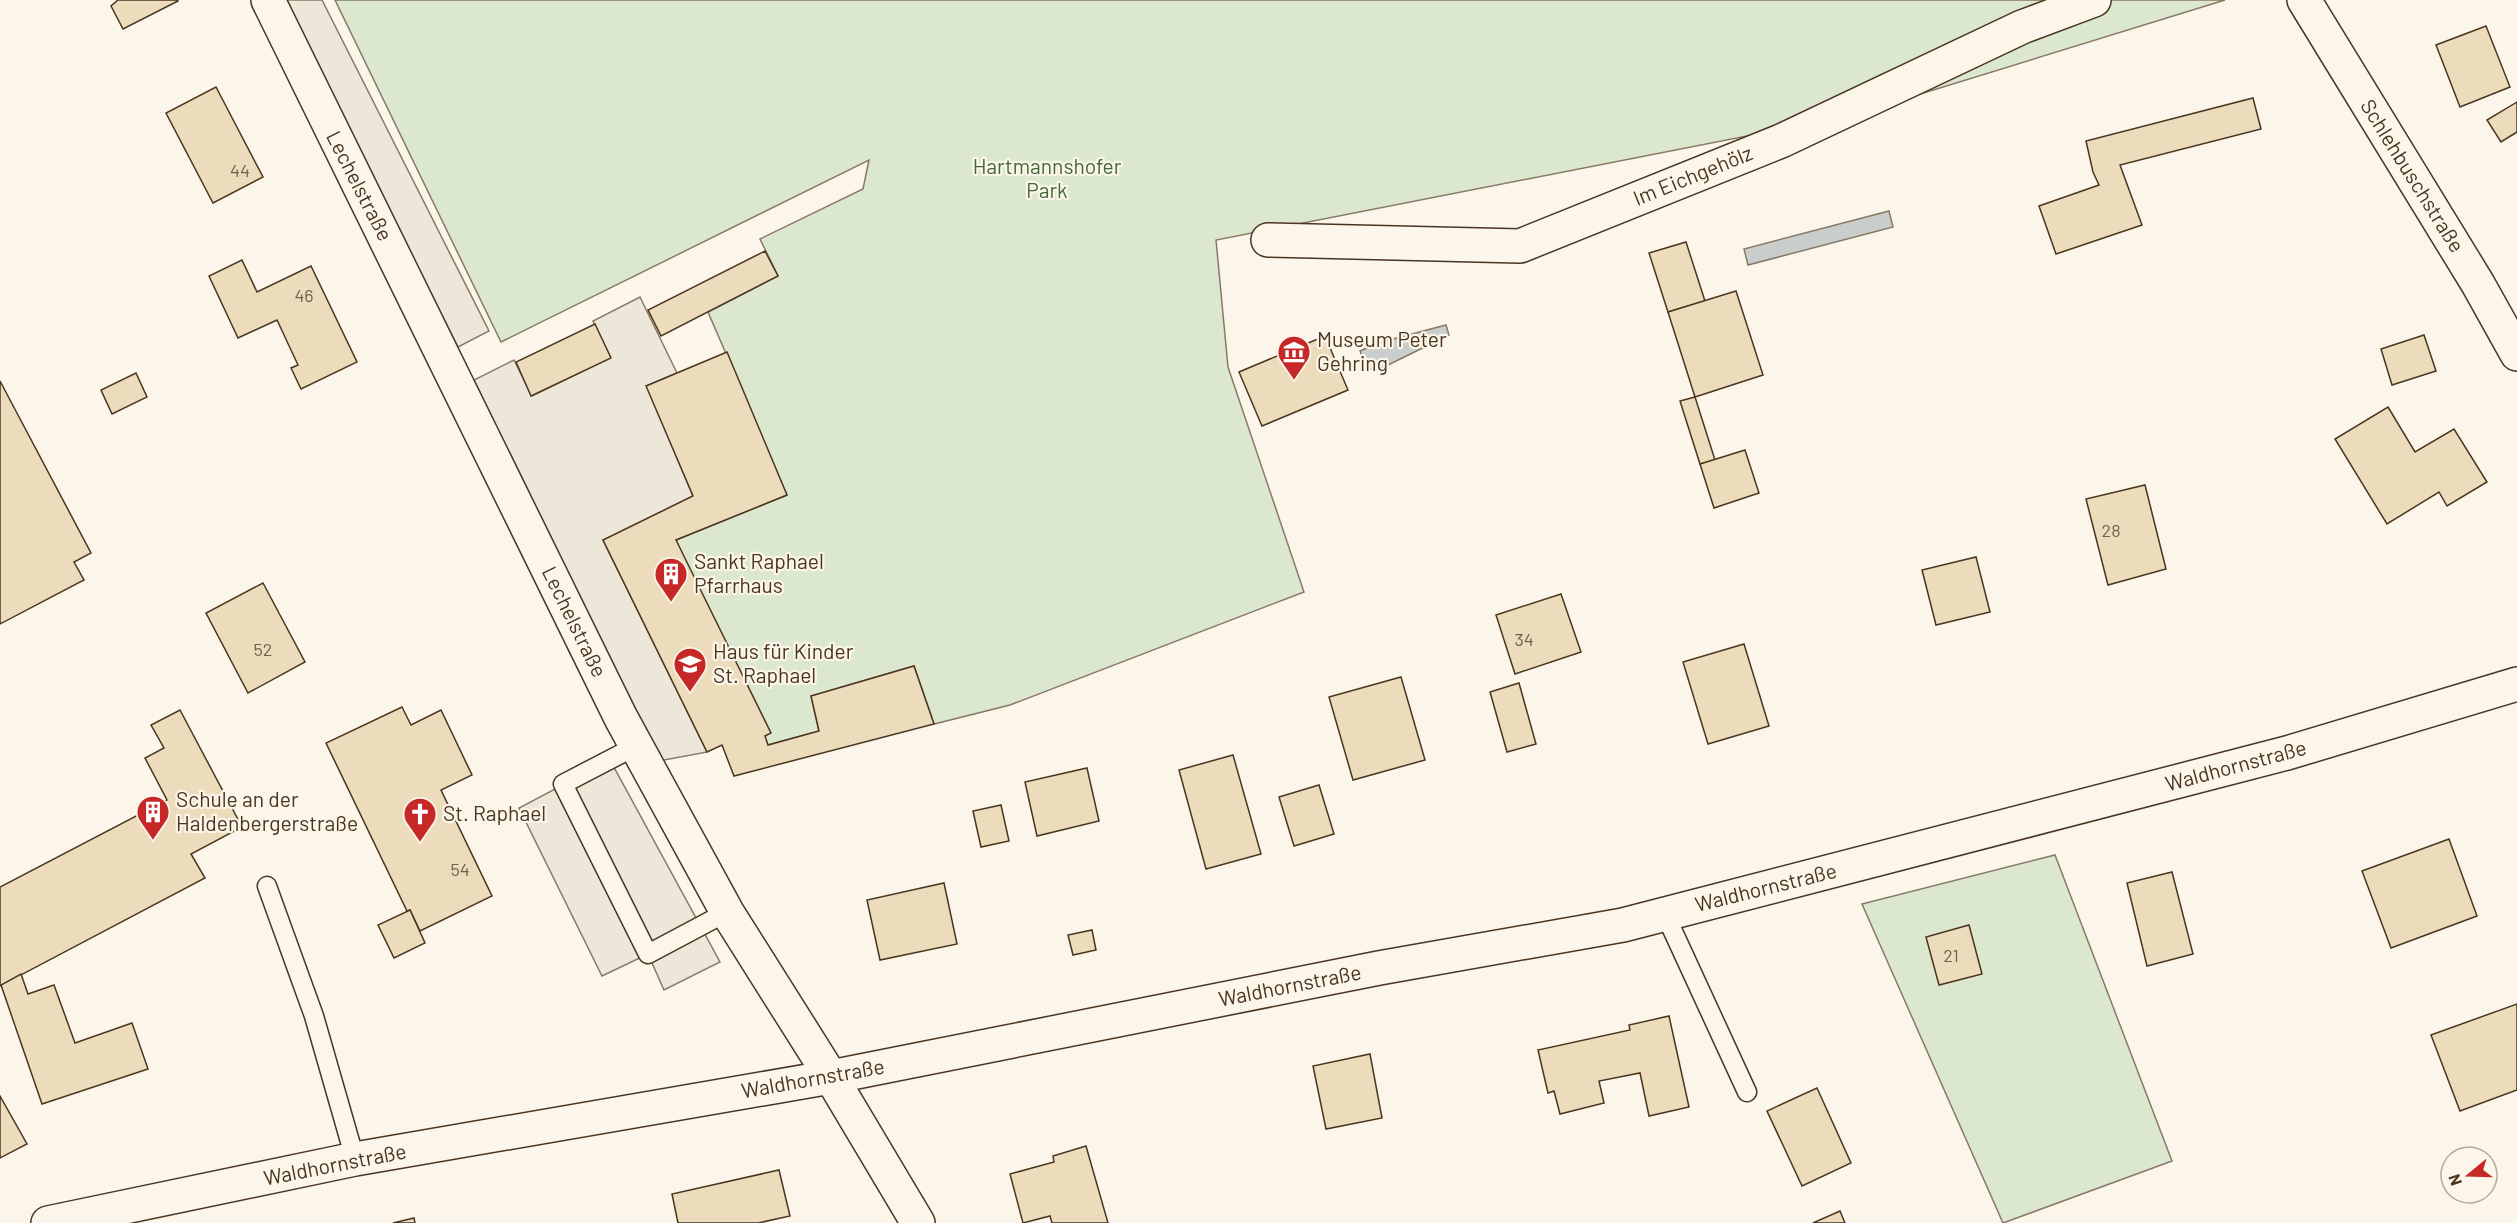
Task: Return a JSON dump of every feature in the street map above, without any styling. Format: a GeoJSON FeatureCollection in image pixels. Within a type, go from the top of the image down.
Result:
{"type":"FeatureCollection","features":[{"type":"Feature","properties":{"kind":"street","name":"Lechelstraße"},"geometry":{"type":"LineString","coordinates":[[268,0],[636,746],[727,912],[831,1077],[918,1223]]}},
{"type":"Feature","properties":{"kind":"street","name":"Im Eichgehölz"},"geometry":{"type":"LineString","coordinates":[[1268,240],[1520,246],[1781,141],[2022,27],[2094,0]]}},
{"type":"Feature","properties":{"kind":"street","name":"Schlehbuschstraße"},"geometry":{"type":"LineString","coordinates":[[2304,0],[2478,284],[2517,354]]}},
{"type":"Feature","properties":{"kind":"street","name":"Waldhornstraße"},"geometry":{"type":"LineString","coordinates":[[48,1223],[355,1159],[831,1077],[1379,968],[1623,925],[2287,753],[2517,684]]}},
{"type":"Feature","properties":{"kind":"lane"},"geometry":{"type":"LineString","coordinates":[[636,746],[562,784],[648,954],[727,912]]}},
{"type":"Feature","properties":{"kind":"lane"},"geometry":{"type":"LineString","coordinates":[[267,886],[314,1016],[355,1159]]}},
{"type":"Feature","properties":{"kind":"lane"},"geometry":{"type":"LineString","coordinates":[[1665,914],[1747,1092]]}},
{"type":"Feature","properties":{"kind":"green space","name":"Hartmannshofer Park"},"geometry":{"type":"Polygon","coordinates":[[[335,0],[2225,0],[1849,116],[1216,240],[1228,367],[1304,592],[1010,705],[934,724],[914,666],[811,696],[819,731],[768,745],[676,540],[787,495],[708,312],[778,276],[760,239],[863,189],[869,160],[501,342],[335,0]]]}},
{"type":"Feature","properties":{"kind":"green space"},"geometry":{"type":"Polygon","coordinates":[[[2055,855],[2172,1161],[2003,1223],[1862,904],[2055,855]]]}},
{"type":"Feature","properties":{"kind":"shaded area"},"geometry":{"type":"Polygon","coordinates":[[[283,0],[322,0],[489,331],[458,347],[283,0]]]}},
{"type":"Feature","properties":{"kind":"shaded area"},"geometry":{"type":"Polygon","coordinates":[[[1889,211],[1893,227],[1748,265],[1744,249],[1889,211]]]}},
{"type":"Feature","properties":{"kind":"shaded area"},"geometry":{"type":"Polygon","coordinates":[[[640,297],[677,373],[647,386],[693,496],[603,540],[707,752],[659,761],[474,380],[514,360],[532,396],[610,358],[593,321],[640,297]]]}},
{"type":"Feature","properties":{"kind":"shaded area"},"geometry":{"type":"Polygon","coordinates":[[[1446,325],[1449,335],[1384,367],[1367,370],[1360,351],[1378,343],[1446,325]]]}},
{"type":"Feature","properties":{"kind":"shaded area"},"geometry":{"type":"Polygon","coordinates":[[[610,760],[720,962],[664,990],[648,954],[602,976],[519,808],[610,760]]]}},
{"type":"Feature","properties":{"kind":"building"},"geometry":{"type":"Polygon","coordinates":[[[118,0],[178,1],[123,29],[111,6],[118,0]]]}},
{"type":"Feature","properties":{"kind":"building"},"geometry":{"type":"Polygon","coordinates":[[[2486,26],[2510,87],[2460,107],[2436,45],[2486,26]]]}},
{"type":"Feature","properties":{"kind":"building"},"geometry":{"type":"Polygon","coordinates":[[[216,87],[263,177],[213,203],[166,113],[216,87]]]}},
{"type":"Feature","properties":{"kind":"building"},"geometry":{"type":"Polygon","coordinates":[[[2253,98],[2261,129],[2120,165],[2142,225],[2056,254],[2039,206],[2099,185],[2093,172],[2086,141],[2253,98]]]}},
{"type":"Feature","properties":{"kind":"building"},"geometry":{"type":"Polygon","coordinates":[[[2517,102],[2517,132],[2501,142],[2487,120],[2517,102]]]}},
{"type":"Feature","properties":{"kind":"building"},"geometry":{"type":"Polygon","coordinates":[[[1686,242],[1705,301],[1668,312],[1649,253],[1686,242]]]}},
{"type":"Feature","properties":{"kind":"building"},"geometry":{"type":"Polygon","coordinates":[[[765,251],[778,276],[661,336],[648,310],[765,251]]]}},
{"type":"Feature","properties":{"kind":"building"},"geometry":{"type":"Polygon","coordinates":[[[242,260],[257,292],[311,266],[357,362],[301,389],[291,368],[298,365],[277,320],[238,338],[209,276],[242,260]]]}},
{"type":"Feature","properties":{"kind":"building"},"geometry":{"type":"Polygon","coordinates":[[[1736,291],[1763,375],[1695,397],[1668,312],[1736,291]]]}},
{"type":"Feature","properties":{"kind":"building"},"geometry":{"type":"Polygon","coordinates":[[[595,324],[611,358],[531,396],[516,362],[595,324]]]}},
{"type":"Feature","properties":{"kind":"building"},"geometry":{"type":"Polygon","coordinates":[[[2424,335],[2436,371],[2392,385],[2381,349],[2424,335]]]}},
{"type":"Feature","properties":{"kind":"building","name":"Museum Peter Gehring"},"geometry":{"type":"Polygon","coordinates":[[[1325,336],[1348,390],[1262,426],[1239,372],[1325,336]]]}},
{"type":"Feature","properties":{"kind":"building","name":"Sankt Raphael Pfarrhaus"},"geometry":{"type":"Polygon","coordinates":[[[727,352],[787,495],[676,540],[771,733],[765,736],[768,745],[819,731],[811,696],[914,666],[934,724],[734,776],[722,745],[707,752],[603,540],[693,496],[646,386],[727,352]]]}},
{"type":"Feature","properties":{"kind":"building"},"geometry":{"type":"Polygon","coordinates":[[[136,373],[147,397],[112,414],[101,390],[136,373]]]}},
{"type":"Feature","properties":{"kind":"building"},"geometry":{"type":"Polygon","coordinates":[[[0,381],[91,553],[74,562],[84,580],[0,624],[0,381]]]}},
{"type":"Feature","properties":{"kind":"building"},"geometry":{"type":"Polygon","coordinates":[[[1695,397],[1715,460],[1700,464],[1680,401],[1695,397]]]}},
{"type":"Feature","properties":{"kind":"building"},"geometry":{"type":"Polygon","coordinates":[[[2388,407],[2415,452],[2454,429],[2487,482],[2447,506],[2439,492],[2387,524],[2335,439],[2388,407]]]}},
{"type":"Feature","properties":{"kind":"building"},"geometry":{"type":"Polygon","coordinates":[[[1745,450],[1759,493],[1714,508],[1700,464],[1745,450]]]}},
{"type":"Feature","properties":{"kind":"building"},"geometry":{"type":"Polygon","coordinates":[[[2145,485],[2166,569],[2108,585],[2086,499],[2145,485]]]}},
{"type":"Feature","properties":{"kind":"building"},"geometry":{"type":"Polygon","coordinates":[[[1976,557],[1990,612],[1936,625],[1922,570],[1976,557]]]}},
{"type":"Feature","properties":{"kind":"building"},"geometry":{"type":"Polygon","coordinates":[[[263,583],[305,662],[248,693],[206,613],[263,583]]]}},
{"type":"Feature","properties":{"kind":"building"},"geometry":{"type":"Polygon","coordinates":[[[1561,594],[1581,652],[1515,674],[1496,615],[1561,594]]]}},
{"type":"Feature","properties":{"kind":"building"},"geometry":{"type":"Polygon","coordinates":[[[1744,644],[1769,726],[1708,744],[1683,662],[1744,644]]]}},
{"type":"Feature","properties":{"kind":"building"},"geometry":{"type":"Polygon","coordinates":[[[1401,677],[1425,760],[1353,780],[1329,697],[1401,677]]]}},
{"type":"Feature","properties":{"kind":"building"},"geometry":{"type":"Polygon","coordinates":[[[1519,683],[1536,744],[1507,752],[1490,692],[1519,683]]]}},
{"type":"Feature","properties":{"kind":"building","name":"St. Raphael"},"geometry":{"type":"Polygon","coordinates":[[[402,707],[411,725],[441,710],[472,775],[441,790],[492,896],[420,931],[410,910],[407,911],[326,743],[402,707]]]}},
{"type":"Feature","properties":{"kind":"building","name":"Schule an der Haldenbergerstraße"},"geometry":{"type":"Polygon","coordinates":[[[180,710],[242,827],[191,854],[205,878],[0,986],[0,887],[167,800],[145,758],[164,748],[151,725],[180,710]]]}},
{"type":"Feature","properties":{"kind":"building"},"geometry":{"type":"Polygon","coordinates":[[[1233,755],[1261,854],[1206,869],[1179,770],[1233,755]]]}},
{"type":"Feature","properties":{"kind":"building"},"geometry":{"type":"Polygon","coordinates":[[[1087,768],[1099,821],[1037,836],[1025,782],[1087,768]]]}},
{"type":"Feature","properties":{"kind":"building"},"geometry":{"type":"Polygon","coordinates":[[[1319,785],[1334,834],[1294,846],[1279,797],[1319,785]]]}},
{"type":"Feature","properties":{"kind":"building"},"geometry":{"type":"Polygon","coordinates":[[[1001,805],[1009,841],[981,847],[973,811],[1001,805]]]}},
{"type":"Feature","properties":{"kind":"building"},"geometry":{"type":"Polygon","coordinates":[[[2449,839],[2477,916],[2391,948],[2362,871],[2449,839]]]}},
{"type":"Feature","properties":{"kind":"building"},"geometry":{"type":"Polygon","coordinates":[[[2172,872],[2193,954],[2147,966],[2127,883],[2172,872]]]}},
{"type":"Feature","properties":{"kind":"building"},"geometry":{"type":"Polygon","coordinates":[[[944,883],[957,944],[880,960],[867,900],[944,883]]]}},
{"type":"Feature","properties":{"kind":"building"},"geometry":{"type":"Polygon","coordinates":[[[410,910],[425,943],[394,958],[378,925],[410,910]]]}},
{"type":"Feature","properties":{"kind":"building"},"geometry":{"type":"Polygon","coordinates":[[[1969,925],[1982,974],[1939,985],[1926,937],[1969,925]]]}},
{"type":"Feature","properties":{"kind":"building"},"geometry":{"type":"Polygon","coordinates":[[[1092,930],[1096,950],[1073,955],[1068,935],[1092,930]]]}},
{"type":"Feature","properties":{"kind":"building"},"geometry":{"type":"Polygon","coordinates":[[[21,974],[28,994],[54,985],[75,1043],[132,1023],[148,1069],[42,1104],[1,985],[21,974]]]}},
{"type":"Feature","properties":{"kind":"building"},"geometry":{"type":"Polygon","coordinates":[[[2517,1004],[2517,1090],[2460,1111],[2431,1035],[2517,1004]]]}},
{"type":"Feature","properties":{"kind":"building"},"geometry":{"type":"Polygon","coordinates":[[[1669,1016],[1689,1107],[1649,1116],[1640,1073],[1599,1081],[1604,1103],[1560,1114],[1554,1091],[1548,1093],[1538,1050],[1630,1030],[1629,1025],[1669,1016]]]}},
{"type":"Feature","properties":{"kind":"building"},"geometry":{"type":"Polygon","coordinates":[[[1370,1054],[1382,1118],[1326,1129],[1313,1066],[1370,1054]]]}},
{"type":"Feature","properties":{"kind":"building"},"geometry":{"type":"Polygon","coordinates":[[[1817,1088],[1851,1163],[1802,1186],[1767,1111],[1817,1088]]]}},
{"type":"Feature","properties":{"kind":"building"},"geometry":{"type":"Polygon","coordinates":[[[0,1096],[27,1144],[0,1158],[0,1096]]]}},
{"type":"Feature","properties":{"kind":"building"},"geometry":{"type":"Polygon","coordinates":[[[1086,1146],[1108,1223],[1052,1223],[1050,1216],[1023,1223],[1010,1174],[1054,1162],[1053,1156],[1086,1146]]]}},
{"type":"Feature","properties":{"kind":"building"},"geometry":{"type":"Polygon","coordinates":[[[779,1170],[790,1216],[758,1223],[678,1223],[672,1194],[779,1170]]]}},
{"type":"Feature","properties":{"kind":"building"},"geometry":{"type":"Polygon","coordinates":[[[1840,1211],[1845,1223],[1813,1223],[1840,1211]]]}},
{"type":"Feature","properties":{"kind":"building"},"geometry":{"type":"Polygon","coordinates":[[[414,1218],[415,1223],[393,1223],[414,1218]]]}},
{"type":"Feature","properties":{"kind":"place","name":"Museum Peter Gehring"},"geometry":{"type":"Point","coordinates":[1294,381]}},
{"type":"Feature","properties":{"kind":"place","name":"Sankt Raphael Pfarrhaus"},"geometry":{"type":"Point","coordinates":[671,603]}},
{"type":"Feature","properties":{"kind":"place","name":"Haus für Kinder St. Raphael"},"geometry":{"type":"Point","coordinates":[690,693]}},
{"type":"Feature","properties":{"kind":"place","name":"Schule an der Haldenbergerstraße"},"geometry":{"type":"Point","coordinates":[153,841]}},
{"type":"Feature","properties":{"kind":"place","name":"St. Raphael"},"geometry":{"type":"Point","coordinates":[420,843]}}]}
